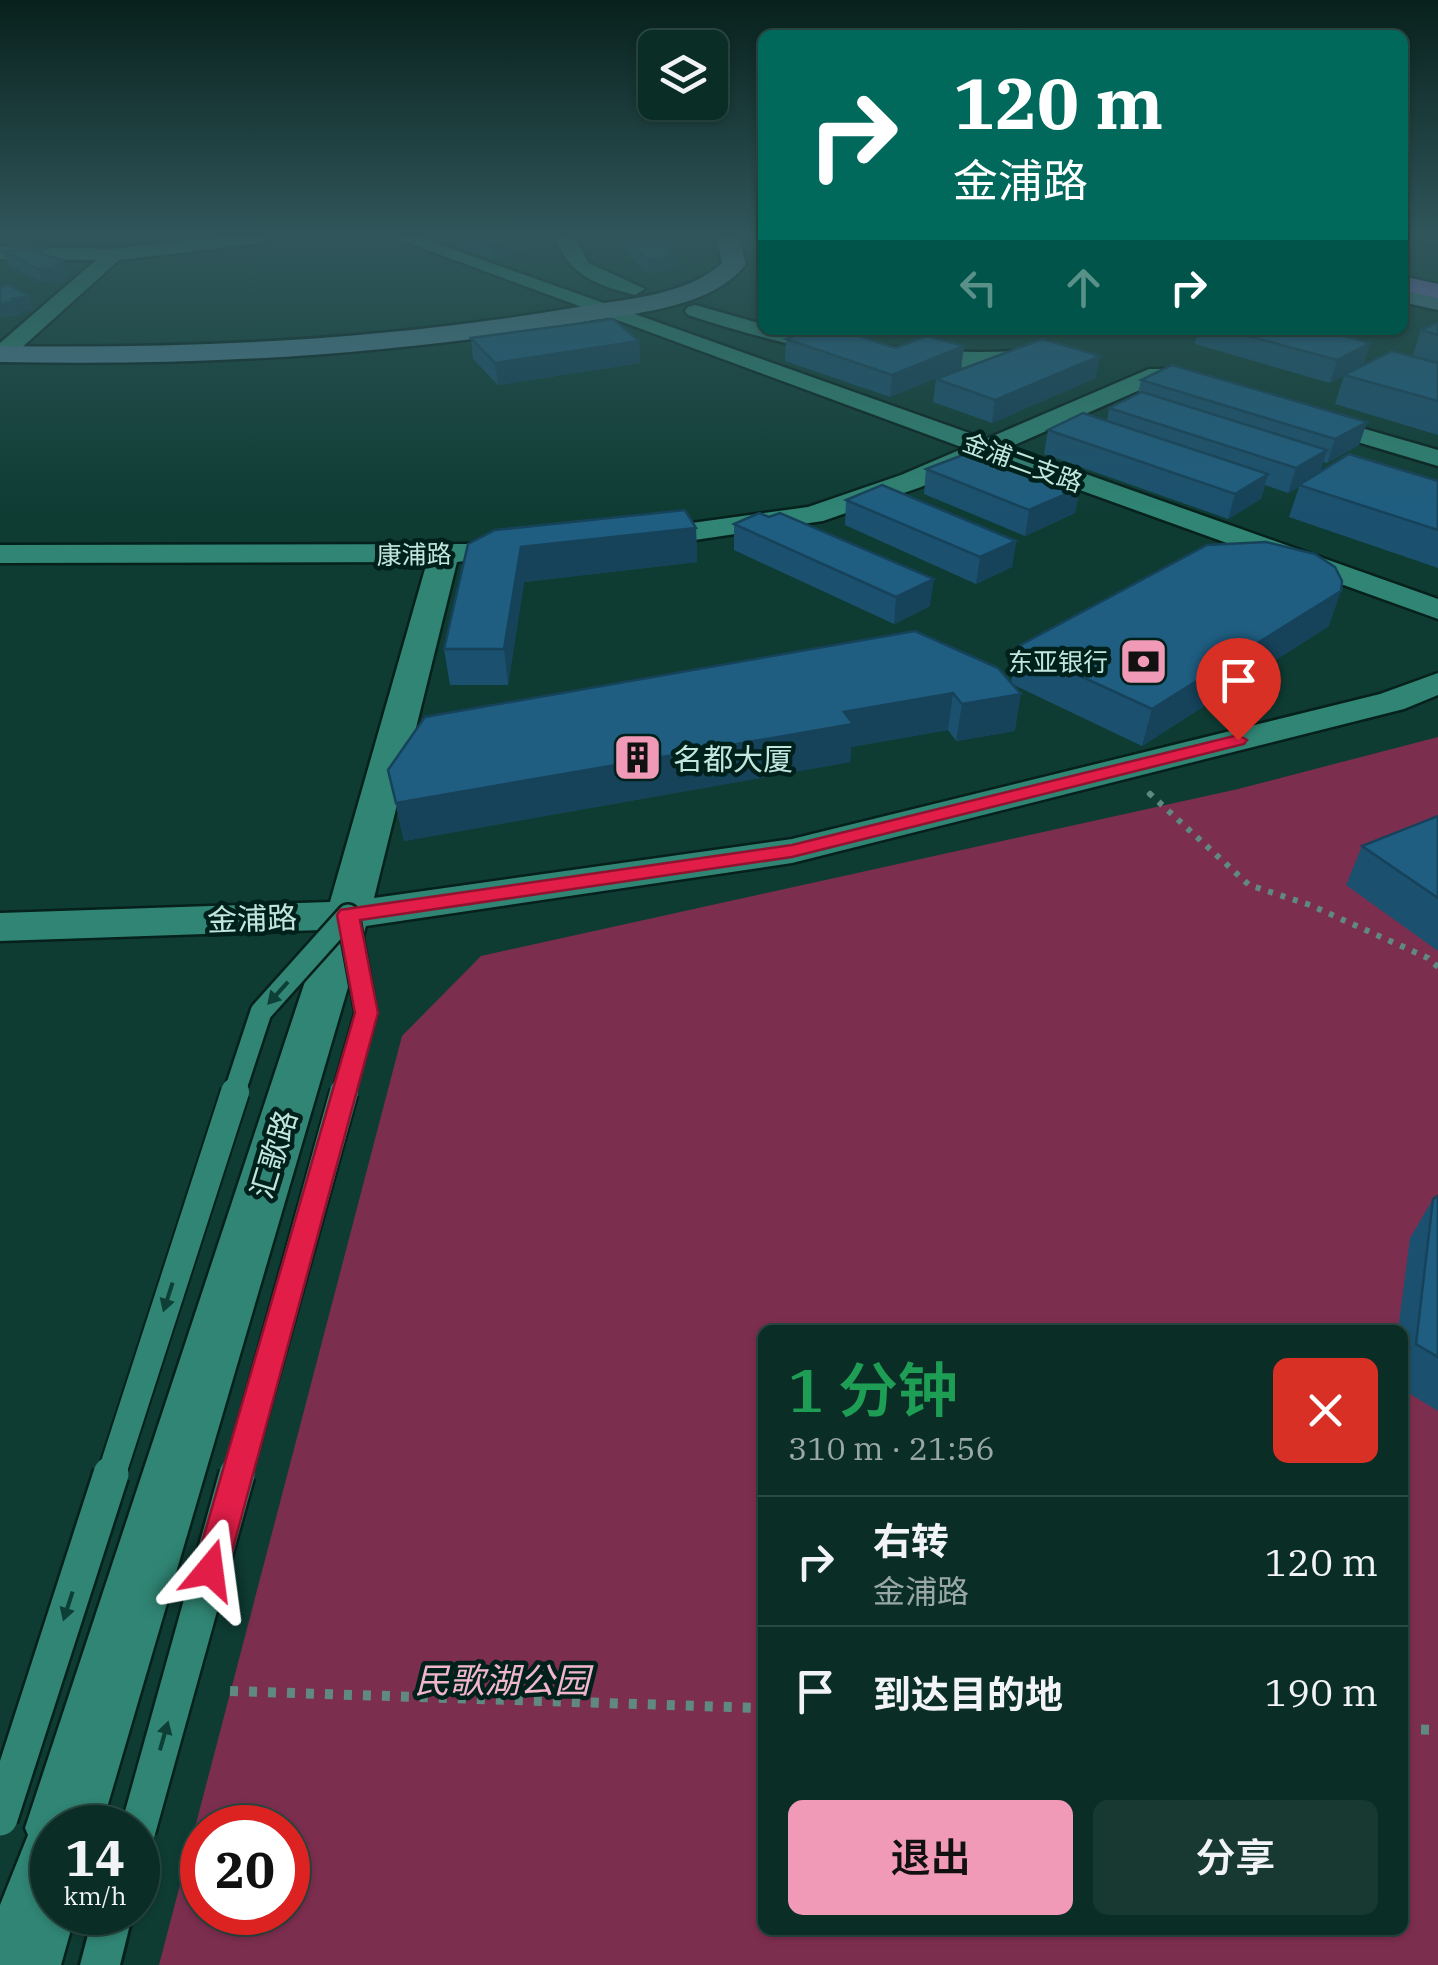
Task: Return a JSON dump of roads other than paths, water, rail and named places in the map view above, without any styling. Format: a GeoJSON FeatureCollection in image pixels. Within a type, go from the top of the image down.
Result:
{"type":"FeatureCollection","features":[{"type":"Feature","properties":{"kind":"main road"},"geometry":{"type":"LineString","coordinates":[[0,354],[140,358],[309,351],[493,330]]}},
{"type":"Feature","properties":{"kind":"main road"},"geometry":{"type":"LineString","coordinates":[[0,364],[132,368],[310,360],[549,330]]}},
{"type":"Feature","properties":{"kind":"street"},"geometry":{"type":"LineString","coordinates":[[0,354],[27,330]]}},
{"type":"Feature","properties":{"kind":"street","name":"金浦二支路"},"geometry":{"type":"LineString","coordinates":[[663,330],[1438,610]]}},
{"type":"Feature","properties":{"kind":"street"},"geometry":{"type":"LineString","coordinates":[[779,335],[838,347],[937,357],[1028,359],[1064,342]]}},
{"type":"Feature","properties":{"kind":"street"},"geometry":{"type":"LineString","coordinates":[[612,541],[813,515],[911,481],[1167,377],[1120,363]]}},
{"type":"Feature","properties":{"kind":"street"},"geometry":{"type":"LineString","coordinates":[[1288,413],[1438,458]]}},
{"type":"Feature","properties":{"kind":"street","name":"康浦路"},"geometry":{"type":"LineString","coordinates":[[0,554],[444,556],[500,551]]}},
{"type":"Feature","properties":{"kind":"street","name":"汇歌路"},"geometry":{"type":"LineString","coordinates":[[70,1805],[348,915],[444,556]]}},
{"type":"Feature","properties":{"kind":"street","name":"金浦路"},"geometry":{"type":"LineString","coordinates":[[0,927],[348,915],[792,851],[1392,702],[1438,684]]}},
{"type":"Feature","properties":{"kind":"street"},"geometry":{"type":"LineString","coordinates":[[21,1965],[30,1935]]}},
{"type":"Feature","properties":{"kind":"lane"},"geometry":{"type":"LineString","coordinates":[[0,1818],[261,1012],[348,915]]}},
{"type":"Feature","properties":{"kind":"lane"},"geometry":{"type":"LineString","coordinates":[[145,1805],[366,1013],[348,915]]}},
{"type":"Feature","properties":{"kind":"lane"},"geometry":{"type":"LineString","coordinates":[[100,1965],[108,1935]]}},
{"type":"Feature","properties":{"kind":"place","name":"东亚银行"},"geometry":{"type":"Point","coordinates":[1143,661]}},
{"type":"Feature","properties":{"kind":"place","name":"名都大厦"},"geometry":{"type":"Point","coordinates":[638,758]}},
{"type":"Feature","properties":{"kind":"park label","name":"民歌湖公园"},"geometry":{"type":"Point","coordinates":[502,1680]}}]}
